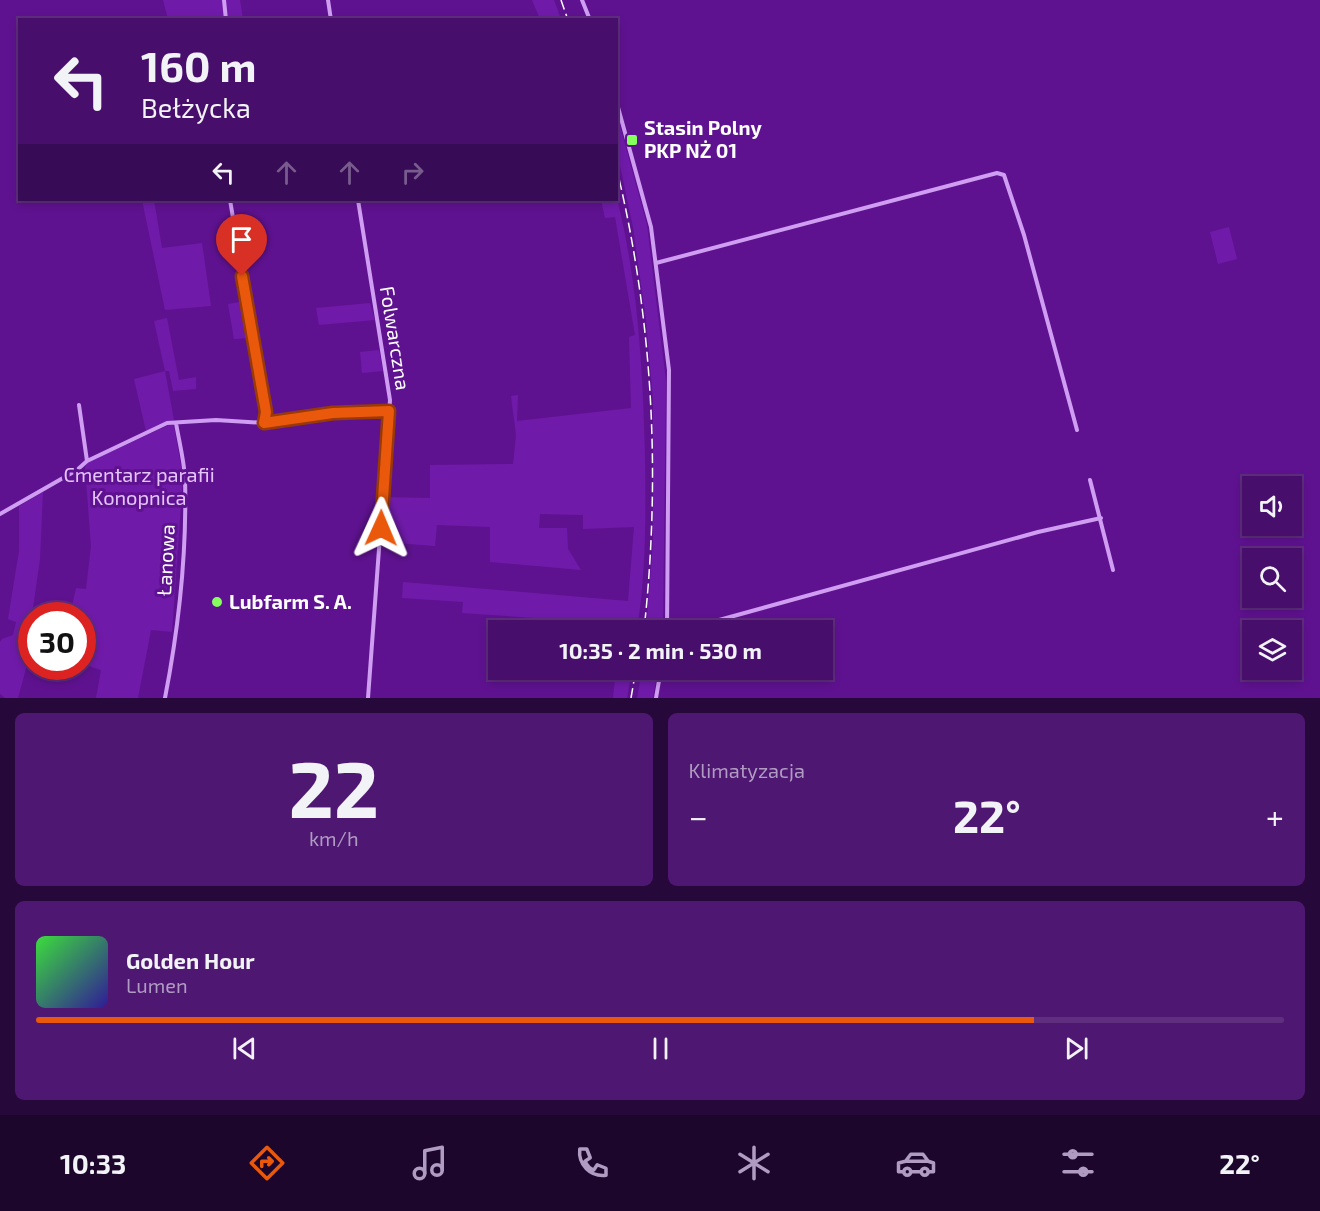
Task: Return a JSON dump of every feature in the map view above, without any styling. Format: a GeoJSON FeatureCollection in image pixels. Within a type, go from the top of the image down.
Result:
{"type":"FeatureCollection","features":[{"type":"Feature","properties":{"kind":"street"},"geometry":{"type":"LineString","coordinates":[[224,0],[226,18]]}},
{"type":"Feature","properties":{"kind":"street"},"geometry":{"type":"LineString","coordinates":[[328,0],[330,18]]}},
{"type":"Feature","properties":{"kind":"street"},"geometry":{"type":"LineString","coordinates":[[582,0],[589,18]]}},
{"type":"Feature","properties":{"kind":"street"},"geometry":{"type":"LineString","coordinates":[[618,107],[648,210],[669,389],[667,620]]}},
{"type":"Feature","properties":{"kind":"street"},"geometry":{"type":"LineString","coordinates":[[656,263],[997,173],[1004,175],[1024,235],[1077,430]]}},
{"type":"Feature","properties":{"kind":"street"},"geometry":{"type":"LineString","coordinates":[[230,201],[266,412],[264,423]]}},
{"type":"Feature","properties":{"kind":"street","name":"Folwarczna"},"geometry":{"type":"LineString","coordinates":[[358,201],[390,400],[368,698]]}},
{"type":"Feature","properties":{"kind":"street"},"geometry":{"type":"LineString","coordinates":[[78,405],[87,461]]}},
{"type":"Feature","properties":{"kind":"street"},"geometry":{"type":"LineString","coordinates":[[0,514],[77,470],[87,461],[167,423],[216,420],[264,423],[333,413],[389,411]]}},
{"type":"Feature","properties":{"kind":"street","name":"Łanowa"},"geometry":{"type":"LineString","coordinates":[[165,698],[178,611],[183,545],[185,476],[176,423]]}},
{"type":"Feature","properties":{"kind":"street"},"geometry":{"type":"LineString","coordinates":[[1090,480],[1113,570]]}},
{"type":"Feature","properties":{"kind":"street"},"geometry":{"type":"LineString","coordinates":[[719,620],[1038,532],[1101,518]]}},
{"type":"Feature","properties":{"kind":"street"},"geometry":{"type":"LineString","coordinates":[[656,698],[659,680]]}},
{"type":"Feature","properties":{"kind":"green space"},"geometry":{"type":"Polygon","coordinates":[[[163,0],[240,0],[243,18],[168,18],[163,0]]]}},
{"type":"Feature","properties":{"kind":"green space"},"geometry":{"type":"Polygon","coordinates":[[[532,0],[554,0],[561,18],[540,18],[532,0]]]}},
{"type":"Feature","properties":{"kind":"green space"},"geometry":{"type":"Polygon","coordinates":[[[618,118],[647,225],[666,381],[663,620],[647,620],[653,543],[653,400],[646,320],[633,227],[618,157],[618,118]]]}},
{"type":"Feature","properties":{"kind":"green space"},"geometry":{"type":"Polygon","coordinates":[[[142,201],[154,201],[162,248],[202,243],[211,306],[165,310],[142,201]]]}},
{"type":"Feature","properties":{"kind":"green space"},"geometry":{"type":"Polygon","coordinates":[[[601,201],[617,201],[630,262],[638,327],[645,457],[644,566],[638,620],[564,620],[462,613],[463,602],[402,598],[403,582],[628,601],[634,527],[583,529],[583,515],[540,514],[539,528],[567,528],[568,549],[581,570],[490,562],[490,527],[437,525],[435,546],[382,542],[384,497],[430,498],[430,465],[513,464],[516,435],[511,396],[518,395],[517,421],[631,408],[629,337],[635,335],[615,217],[605,218],[601,201]]]}},
{"type":"Feature","properties":{"kind":"green space"},"geometry":{"type":"Polygon","coordinates":[[[1229,227],[1237,259],[1218,264],[1210,232],[1229,227]]]}},
{"type":"Feature","properties":{"kind":"green space"},"geometry":{"type":"Polygon","coordinates":[[[240,302],[247,338],[234,339],[228,304],[240,302]]]}},
{"type":"Feature","properties":{"kind":"green space"},"geometry":{"type":"Polygon","coordinates":[[[370,303],[375,320],[319,325],[316,308],[370,303]]]}},
{"type":"Feature","properties":{"kind":"green space"},"geometry":{"type":"Polygon","coordinates":[[[167,318],[179,380],[196,377],[196,389],[173,391],[169,371],[165,371],[154,321],[167,318]]]}},
{"type":"Feature","properties":{"kind":"green space"},"geometry":{"type":"Polygon","coordinates":[[[379,350],[383,371],[362,373],[360,352],[379,350]]]}},
{"type":"Feature","properties":{"kind":"green space"},"geometry":{"type":"Polygon","coordinates":[[[165,371],[174,420],[146,431],[134,379],[165,371]]]}},
{"type":"Feature","properties":{"kind":"green space","name":"Cmentarz parafii Konopnica"},"geometry":{"type":"Polygon","coordinates":[[[171,424],[174,426],[183,477],[172,632],[151,630],[138,698],[96,698],[101,670],[96,668],[96,602],[73,602],[76,588],[86,589],[91,546],[85,467],[88,462],[171,424]]]}},
{"type":"Feature","properties":{"kind":"green space"},"geometry":{"type":"Polygon","coordinates":[[[43,492],[40,559],[34,602],[18,602],[18,680],[23,680],[18,698],[5,698],[0,694],[0,642],[13,635],[16,622],[8,619],[19,551],[19,506],[43,492]]]}},
{"type":"Feature","properties":{"kind":"green space"},"geometry":{"type":"Polygon","coordinates":[[[615,680],[630,680],[627,698],[613,698],[615,680]]]}},
{"type":"Feature","properties":{"kind":"green space"},"geometry":{"type":"Polygon","coordinates":[[[640,680],[656,680],[653,698],[637,698],[640,680]]]}},
{"type":"Feature","properties":{"kind":"railway"},"geometry":{"type":"LineString","coordinates":[[561,0],[567,18]]}},
{"type":"Feature","properties":{"kind":"railway"},"geometry":{"type":"LineString","coordinates":[[618,175],[629,223],[638,281],[646,339],[650,397],[652,513],[645,620]]}},
{"type":"Feature","properties":{"kind":"railway"},"geometry":{"type":"LineString","coordinates":[[631,698],[634,680]]}},
{"type":"Feature","properties":{"kind":"place","name":"Stasin Polny PKP NŻ 01"},"geometry":{"type":"Point","coordinates":[632,140]}},
{"type":"Feature","properties":{"kind":"place","name":"Lubfarm S. A."},"geometry":{"type":"Point","coordinates":[217,602]}},
{"type":"Feature","properties":{"kind":"route"},"geometry":{"type":"LineString","coordinates":[[242,276],[266,412],[264,423],[333,413],[389,411],[381,528]]}}]}
